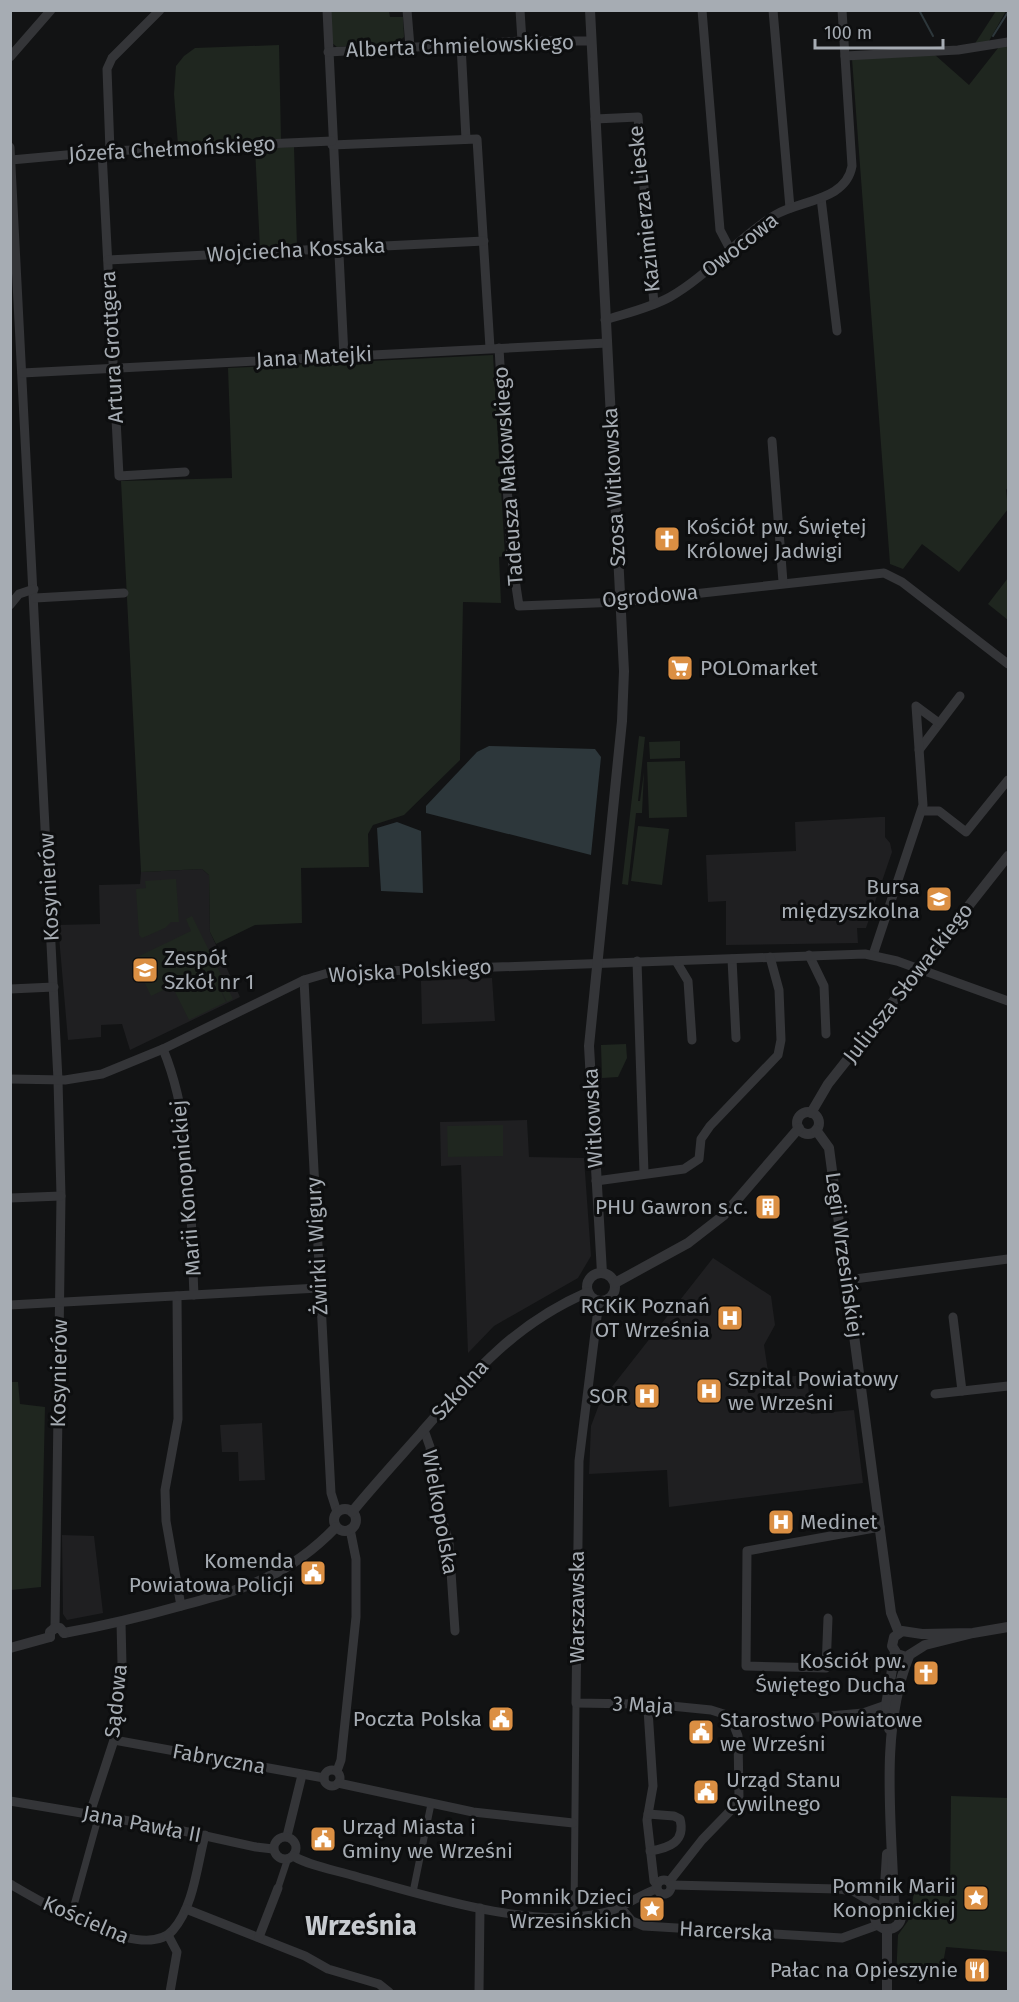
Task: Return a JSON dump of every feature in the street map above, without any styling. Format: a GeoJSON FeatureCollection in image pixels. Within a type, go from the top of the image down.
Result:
{"type":"FeatureCollection","features":[{"type":"Feature","properties":{"kind":"street"},"geometry":{"type":"LineString","coordinates":[[10,57],[51,10]]}},
{"type":"Feature","properties":{"kind":"street","name":"Artura Grottgera"},"geometry":{"type":"LineString","coordinates":[[160,10],[117,52],[107,69],[108,260],[113,368],[119,476],[185,472]]}},
{"type":"Feature","properties":{"kind":"street"},"geometry":{"type":"LineString","coordinates":[[327,10],[344,356]]}},
{"type":"Feature","properties":{"kind":"street"},"geometry":{"type":"LineString","coordinates":[[407,10],[410,47]]}},
{"type":"Feature","properties":{"kind":"street"},"geometry":{"type":"LineString","coordinates":[[520,10],[522,41]]}},
{"type":"Feature","properties":{"kind":"street","name":"Szosa Witkowska"},"geometry":{"type":"LineString","coordinates":[[590,10],[624,671],[622,721],[597,963]]}},
{"type":"Feature","properties":{"kind":"street"},"geometry":{"type":"LineString","coordinates":[[702,10],[720,230],[730,249]]}},
{"type":"Feature","properties":{"kind":"street"},"geometry":{"type":"LineString","coordinates":[[773,10],[790,208]]}},
{"type":"Feature","properties":{"kind":"street"},"geometry":{"type":"LineString","coordinates":[[842,10],[846,56],[958,50],[1008,42]]}},
{"type":"Feature","properties":{"kind":"street","name":"Alberta Chmielowskiego"},"geometry":{"type":"LineString","coordinates":[[328,52],[522,41],[591,41]]}},
{"type":"Feature","properties":{"kind":"street"},"geometry":{"type":"LineString","coordinates":[[461,45],[466,139]]}},
{"type":"Feature","properties":{"kind":"street","name":"Owocowa"},"geometry":{"type":"LineString","coordinates":[[605,320],[654,304],[690,284],[764,223],[790,208],[821,198],[843,185],[851,174],[846,56]]}},
{"type":"Feature","properties":{"kind":"street","name":"Kazimierza Lieske"},"geometry":{"type":"LineString","coordinates":[[595,119],[638,117],[654,304]]}},
{"type":"Feature","properties":{"kind":"street","name":"Józefa Chełmońskiego"},"geometry":{"type":"LineString","coordinates":[[11,160],[106,152],[477,139]]}},
{"type":"Feature","properties":{"kind":"street","name":"Tadeusza Makowskiego"},"geometry":{"type":"LineString","coordinates":[[477,139],[517,605]]}},
{"type":"Feature","properties":{"kind":"street","name":"Kosynierów"},"geometry":{"type":"LineString","coordinates":[[10,147],[15,339],[22,373],[58,1080],[61,1196],[56,1633]]}},
{"type":"Feature","properties":{"kind":"street"},"geometry":{"type":"LineString","coordinates":[[821,198],[837,331]]}},
{"type":"Feature","properties":{"kind":"street","name":"Wojciecha Kossaka"},"geometry":{"type":"LineString","coordinates":[[108,260],[484,240]]}},
{"type":"Feature","properties":{"kind":"street","name":"Jana Matejki"},"geometry":{"type":"LineString","coordinates":[[22,373],[607,343]]}},
{"type":"Feature","properties":{"kind":"street"},"geometry":{"type":"LineString","coordinates":[[772,441],[783,582]]}},
{"type":"Feature","properties":{"kind":"street","name":"Ogrodowa"},"geometry":{"type":"LineString","coordinates":[[517,605],[620,602],[877,573],[890,575],[902,582],[1008,664]]}},
{"type":"Feature","properties":{"kind":"street"},"geometry":{"type":"LineString","coordinates":[[10,606],[19,594],[124,592]]}},
{"type":"Feature","properties":{"kind":"street"},"geometry":{"type":"LineString","coordinates":[[918,750],[960,696]]}},
{"type":"Feature","properties":{"kind":"street"},"geometry":{"type":"LineString","coordinates":[[873,955],[922,811],[916,706],[939,723]]}},
{"type":"Feature","properties":{"kind":"street"},"geometry":{"type":"LineString","coordinates":[[922,811],[939,811],[966,832],[1008,780]]}},
{"type":"Feature","properties":{"kind":"street","name":"Juliusza Słowackiego"},"geometry":{"type":"LineString","coordinates":[[811,1113],[823,1091],[1008,856]]}},
{"type":"Feature","properties":{"kind":"street"},"geometry":{"type":"LineString","coordinates":[[809,955],[824,986],[826,1034]]}},
{"type":"Feature","properties":{"kind":"street","name":"Wojska Polskiego"},"geometry":{"type":"LineString","coordinates":[[10,1079],[58,1080],[102,1074],[163,1049],[304,980],[328,973],[809,955],[873,955],[1008,1001]]}},
{"type":"Feature","properties":{"kind":"street"},"geometry":{"type":"LineString","coordinates":[[596,1181],[684,1169],[693,1165],[699,1158],[701,1139],[710,1126],[778,1055],[781,1040],[779,990],[770,957]]}},
{"type":"Feature","properties":{"kind":"street"},"geometry":{"type":"LineString","coordinates":[[732,959],[736,1038]]}},
{"type":"Feature","properties":{"kind":"street"},"geometry":{"type":"LineString","coordinates":[[676,961],[688,981],[692,1040]]}},
{"type":"Feature","properties":{"kind":"street"},"geometry":{"type":"LineString","coordinates":[[638,962],[644,1173]]}},
{"type":"Feature","properties":{"kind":"street","name":"Witkowska"},"geometry":{"type":"LineString","coordinates":[[597,963],[589,1046],[602,1273]]}},
{"type":"Feature","properties":{"kind":"street","name":"Żwirki i Wigury"},"geometry":{"type":"LineString","coordinates":[[304,980],[331,1493],[337,1512]]}},
{"type":"Feature","properties":{"kind":"street"},"geometry":{"type":"LineString","coordinates":[[10,989],[54,987]]}},
{"type":"Feature","properties":{"kind":"street","name":"Marii Konopnickiej"},"geometry":{"type":"LineString","coordinates":[[163,1049],[175,1078],[184,1116],[194,1295]]}},
{"type":"Feature","properties":{"kind":"street"},"geometry":{"type":"LineString","coordinates":[[615,1283],[688,1243],[715,1222],[739,1200],[777,1150],[799,1128],[800,1116],[811,1113],[818,1120],[816,1130],[807,1134],[799,1128]]}},
{"type":"Feature","properties":{"kind":"street","name":"Legii Wrzesińskiej"},"geometry":{"type":"LineString","coordinates":[[816,1130],[827,1142],[829,1148],[891,1612],[899,1632]]}},
{"type":"Feature","properties":{"kind":"street"},"geometry":{"type":"LineString","coordinates":[[10,1198],[61,1196]]}},
{"type":"Feature","properties":{"kind":"street"},"geometry":{"type":"LineString","coordinates":[[847,1280],[1008,1259]]}},
{"type":"Feature","properties":{"kind":"street"},"geometry":{"type":"LineString","coordinates":[[602,1273],[612,1277],[615,1283],[612,1296],[599,1301],[588,1292],[590,1279],[602,1273]]}},
{"type":"Feature","properties":{"kind":"street"},"geometry":{"type":"LineString","coordinates":[[10,1305],[320,1288]]}},
{"type":"Feature","properties":{"kind":"street","name":"Szkolna"},"geometry":{"type":"LineString","coordinates":[[352,1512],[479,1366],[514,1334],[552,1310],[588,1292]]}},
{"type":"Feature","properties":{"kind":"street","name":"Marii Konopnickiej"},"geometry":{"type":"LineString","coordinates":[[177,1296],[178,1419],[165,1490],[166,1521],[181,1606]]}},
{"type":"Feature","properties":{"kind":"street","name":"Warszawska"},"geometry":{"type":"LineString","coordinates":[[574,1916],[573,1823],[579,1461],[599,1301]]}},
{"type":"Feature","properties":{"kind":"street"},"geometry":{"type":"LineString","coordinates":[[953,1317],[962,1391]]}},
{"type":"Feature","properties":{"kind":"street"},"geometry":{"type":"LineString","coordinates":[[935,1394],[1008,1386]]}},
{"type":"Feature","properties":{"kind":"street","name":"Wielkopolska"},"geometry":{"type":"LineString","coordinates":[[424,1430],[430,1447],[434,1489],[449,1542],[455,1631]]}},
{"type":"Feature","properties":{"kind":"street"},"geometry":{"type":"LineString","coordinates":[[345,1509],[352,1512],[355,1523],[350,1529],[344,1531],[336,1527],[334,1519],[337,1512],[345,1509]]}},
{"type":"Feature","properties":{"kind":"street"},"geometry":{"type":"LineString","coordinates":[[10,1648],[56,1633],[121,1622],[236,1592],[261,1582],[302,1556],[336,1527]]}},
{"type":"Feature","properties":{"kind":"street"},"geometry":{"type":"LineString","coordinates":[[828,1618],[826,1668],[746,1666],[747,1551],[880,1527]]}},
{"type":"Feature","properties":{"kind":"street"},"geometry":{"type":"LineString","coordinates":[[338,1783],[340,1778],[337,1772],[341,1760],[356,1617],[356,1559],[350,1529]]}},
{"type":"Feature","properties":{"kind":"street","name":"Sądowa"},"geometry":{"type":"LineString","coordinates":[[94,1814],[114,1740],[122,1665],[121,1622]]}},
{"type":"Feature","properties":{"kind":"street"},"geometry":{"type":"LineString","coordinates":[[895,1652],[900,1656],[973,1633],[1008,1627]]}},
{"type":"Feature","properties":{"kind":"street"},"geometry":{"type":"LineString","coordinates":[[892,1742],[886,1705],[895,1652],[892,1643],[899,1632],[973,1633]]}},
{"type":"Feature","properties":{"kind":"street"},"geometry":{"type":"LineString","coordinates":[[887,1992],[883,1927],[875,1915],[886,1905],[892,1742],[902,1673],[917,1640],[911,1633]]}},
{"type":"Feature","properties":{"kind":"street","name":"3 Maja"},"geometry":{"type":"LineString","coordinates":[[576,1703],[637,1704],[648,1710],[661,1705],[700,1709],[746,1721],[775,1721],[863,1713],[886,1705]]}},
{"type":"Feature","properties":{"kind":"street"},"geometry":{"type":"LineString","coordinates":[[287,1836],[277,1839],[273,1849],[277,1856],[290,1857],[413,1892],[480,1908],[524,1914],[574,1916],[602,1914],[657,1887],[650,1851],[648,1814],[653,1786],[648,1710]]}},
{"type":"Feature","properties":{"kind":"street"},"geometry":{"type":"LineString","coordinates":[[670,1884],[702,1840],[736,1804],[739,1797],[738,1736],[731,1718]]}},
{"type":"Feature","properties":{"kind":"street","name":"Fabryczna"},"geometry":{"type":"LineString","coordinates":[[114,1740],[324,1778]]}},
{"type":"Feature","properties":{"kind":"street"},"geometry":{"type":"LineString","coordinates":[[337,1772],[327,1771],[324,1778],[328,1785],[338,1783],[473,1812],[573,1823]]}},
{"type":"Feature","properties":{"kind":"street"},"geometry":{"type":"LineString","coordinates":[[287,1836],[302,1775]]}},
{"type":"Feature","properties":{"kind":"street","name":"Jana Pawła II"},"geometry":{"type":"LineString","coordinates":[[10,1801],[94,1814],[273,1849]]}},
{"type":"Feature","properties":{"kind":"street"},"geometry":{"type":"LineString","coordinates":[[413,1892],[431,1804]]}},
{"type":"Feature","properties":{"kind":"street"},"geometry":{"type":"LineString","coordinates":[[72,1916],[94,1814]]}},
{"type":"Feature","properties":{"kind":"street"},"geometry":{"type":"LineString","coordinates":[[648,1814],[674,1816],[680,1819],[682,1827],[680,1838],[674,1845],[650,1851]]}},
{"type":"Feature","properties":{"kind":"street"},"geometry":{"type":"LineString","coordinates":[[170,1992],[177,1952],[168,1935],[186,1909],[205,1835]]}},
{"type":"Feature","properties":{"kind":"street"},"geometry":{"type":"LineString","coordinates":[[259,1937],[296,1847],[287,1836]]}},
{"type":"Feature","properties":{"kind":"street","name":"Kościelna"},"geometry":{"type":"LineString","coordinates":[[10,1884],[72,1916],[138,1941],[157,1940],[168,1935]]}},
{"type":"Feature","properties":{"kind":"street","name":"Harcerska"},"geometry":{"type":"LineString","coordinates":[[657,1887],[665,1895],[671,1891],[670,1884],[838,1889],[853,1891],[886,1905]]}},
{"type":"Feature","properties":{"kind":"street"},"geometry":{"type":"LineString","coordinates":[[883,1927],[897,1926],[902,1917],[886,1905]]}},
{"type":"Feature","properties":{"kind":"street","name":"Harcerska"},"geometry":{"type":"LineString","coordinates":[[620,1907],[632,1921],[644,1926],[842,1938],[883,1927]]}},
{"type":"Feature","properties":{"kind":"street"},"geometry":{"type":"LineString","coordinates":[[479,1992],[480,1908]]}},
{"type":"Feature","properties":{"kind":"street"},"geometry":{"type":"LineString","coordinates":[[186,1909],[305,1956],[328,1969],[379,1984],[388,1992]]}},
{"type":"Feature","properties":{"kind":"shaded area"},"geometry":{"type":"Polygon","coordinates":[[[330,11],[389,11],[390,17],[403,17],[404,37],[398,42],[337,47],[331,42],[330,11]]]}},
{"type":"Feature","properties":{"kind":"shaded area"},"geometry":{"type":"Polygon","coordinates":[[[996,11],[1006,11],[989,41],[974,45],[996,11]]]}},
{"type":"Feature","properties":{"kind":"shaded area"},"geometry":{"type":"Polygon","coordinates":[[[1002,43],[1008,43],[1008,487],[1006,490],[1008,509],[959,572],[922,544],[903,569],[890,564],[852,59],[935,55],[969,85],[1002,43]]]}},
{"type":"Feature","properties":{"kind":"shaded area"},"geometry":{"type":"Polygon","coordinates":[[[279,45],[281,140],[178,145],[174,94],[176,66],[184,56],[195,48],[279,45]]]}},
{"type":"Feature","properties":{"kind":"shaded area"},"geometry":{"type":"Polygon","coordinates":[[[294,147],[297,247],[260,249],[255,148],[294,147]]]}},
{"type":"Feature","properties":{"kind":"shaded area"},"geometry":{"type":"Polygon","coordinates":[[[493,355],[505,556],[499,557],[501,603],[463,602],[460,760],[404,815],[373,825],[368,834],[369,867],[301,868],[302,923],[255,925],[216,944],[210,932],[209,875],[202,869],[141,872],[121,481],[232,478],[228,368],[493,355]]]}},
{"type":"Feature","properties":{"kind":"shaded area"},"geometry":{"type":"Polygon","coordinates":[[[1008,578],[1008,620],[988,604],[1008,578]]]}},
{"type":"Feature","properties":{"kind":"shaded area"},"geometry":{"type":"Polygon","coordinates":[[[639,736],[645,737],[638,801],[640,801],[644,772],[642,813],[636,813],[628,885],[622,884],[639,736]]]}},
{"type":"Feature","properties":{"kind":"shaded area"},"geometry":{"type":"Polygon","coordinates":[[[680,741],[680,758],[650,759],[649,742],[680,741]]]}},
{"type":"Feature","properties":{"kind":"shaded area"},"geometry":{"type":"Polygon","coordinates":[[[489,746],[595,749],[601,757],[591,855],[426,813],[426,806],[477,752],[489,746]]]}},
{"type":"Feature","properties":{"kind":"shaded area"},"geometry":{"type":"Polygon","coordinates":[[[685,761],[687,817],[649,818],[647,762],[685,761]]]}},
{"type":"Feature","properties":{"kind":"shaded area"},"geometry":{"type":"Polygon","coordinates":[[[885,817],[885,837],[890,843],[892,852],[866,928],[857,928],[858,943],[726,945],[726,901],[708,902],[706,855],[796,851],[795,822],[885,817]]]}},
{"type":"Feature","properties":{"kind":"shaded area"},"geometry":{"type":"Polygon","coordinates":[[[397,822],[421,831],[423,893],[381,891],[377,828],[397,822]]]}},
{"type":"Feature","properties":{"kind":"shaded area"},"geometry":{"type":"Polygon","coordinates":[[[638,826],[669,829],[662,885],[631,881],[638,826]]]}},
{"type":"Feature","properties":{"kind":"shaded area","name":"Zespół Szkół nr 1"},"geometry":{"type":"Polygon","coordinates":[[[202,869],[209,875],[210,932],[240,997],[130,1050],[122,1024],[101,1025],[101,1037],[68,1040],[58,925],[100,924],[99,885],[140,884],[141,872],[202,869]]]}},
{"type":"Feature","properties":{"kind":"shaded area"},"geometry":{"type":"Polygon","coordinates":[[[176,879],[179,922],[171,922],[165,928],[142,938],[139,935],[136,889],[146,888],[145,881],[176,879]]]}},
{"type":"Feature","properties":{"kind":"shaded area"},"geometry":{"type":"Polygon","coordinates":[[[192,916],[233,999],[227,1002],[215,978],[226,1002],[189,1020],[172,986],[151,996],[133,959],[191,931],[186,919],[192,916]]]}},
{"type":"Feature","properties":{"kind":"shaded area"},"geometry":{"type":"Polygon","coordinates":[[[492,978],[495,1021],[422,1024],[421,981],[492,978]]]}},
{"type":"Feature","properties":{"kind":"shaded area"},"geometry":{"type":"Polygon","coordinates":[[[626,1044],[627,1058],[618,1077],[602,1078],[601,1045],[626,1044]]]}},
{"type":"Feature","properties":{"kind":"shaded area"},"geometry":{"type":"Polygon","coordinates":[[[527,1120],[529,1157],[584,1158],[591,1256],[578,1278],[494,1326],[468,1353],[461,1165],[441,1166],[440,1122],[527,1120]]]}},
{"type":"Feature","properties":{"kind":"shaded area"},"geometry":{"type":"Polygon","coordinates":[[[503,1125],[503,1156],[448,1157],[447,1126],[503,1125]]]}},
{"type":"Feature","properties":{"kind":"shaded area","name":"Szpital Powiatowy we Wrześni"},"geometry":{"type":"Polygon","coordinates":[[[713,1258],[771,1296],[775,1325],[764,1345],[769,1378],[807,1375],[811,1414],[854,1410],[863,1483],[669,1507],[667,1470],[589,1474],[591,1426],[600,1402],[713,1258]]]}},
{"type":"Feature","properties":{"kind":"shaded area"},"geometry":{"type":"Polygon","coordinates":[[[11,1382],[18,1382],[20,1404],[45,1407],[41,1587],[11,1590],[11,1382]]]}},
{"type":"Feature","properties":{"kind":"shaded area"},"geometry":{"type":"Polygon","coordinates":[[[262,1423],[265,1480],[239,1481],[238,1452],[222,1452],[220,1425],[262,1423]]]}},
{"type":"Feature","properties":{"kind":"shaded area"},"geometry":{"type":"Polygon","coordinates":[[[62,1535],[94,1536],[103,1613],[67,1620],[63,1614],[62,1535]]]}},
{"type":"Feature","properties":{"kind":"shaded area"},"geometry":{"type":"Polygon","coordinates":[[[951,1796],[1008,1798],[1008,1952],[946,1947],[940,1980],[896,1979],[898,1935],[908,1921],[914,1893],[950,1897],[951,1796]]]}},
{"type":"Feature","properties":{"kind":"waterway"},"geometry":{"type":"LineString","coordinates":[[919,10],[933,36]]}},
{"type":"Feature","properties":{"kind":"waterway"},"geometry":{"type":"LineString","coordinates":[[993,36],[1008,12]]}},
{"type":"Feature","properties":{"kind":"place","name":"Kościół pw. Świętej Królowej Jadwigi"},"geometry":{"type":"Point","coordinates":[667,539]}},
{"type":"Feature","properties":{"kind":"place","name":"POLOmarket"},"geometry":{"type":"Point","coordinates":[680,668]}},
{"type":"Feature","properties":{"kind":"place","name":"Bursa międzyszkolna"},"geometry":{"type":"Point","coordinates":[939,899]}},
{"type":"Feature","properties":{"kind":"place","name":"Zespół Szkół nr 1"},"geometry":{"type":"Point","coordinates":[145,970]}},
{"type":"Feature","properties":{"kind":"place","name":"PHU Gawron s.c."},"geometry":{"type":"Point","coordinates":[768,1207]}},
{"type":"Feature","properties":{"kind":"place","name":"RCKiK Poznań OT Września"},"geometry":{"type":"Point","coordinates":[730,1318]}},
{"type":"Feature","properties":{"kind":"place","name":"Szpital Powiatowy we Wrześni"},"geometry":{"type":"Point","coordinates":[709,1391]}},
{"type":"Feature","properties":{"kind":"place","name":"SOR"},"geometry":{"type":"Point","coordinates":[647,1396]}},
{"type":"Feature","properties":{"kind":"place","name":"Medinet"},"geometry":{"type":"Point","coordinates":[781,1522]}},
{"type":"Feature","properties":{"kind":"place","name":"Komenda Powiatowa Policji"},"geometry":{"type":"Point","coordinates":[313,1573]}},
{"type":"Feature","properties":{"kind":"place","name":"Kościół pw. Świętego Ducha"},"geometry":{"type":"Point","coordinates":[926,1673]}},
{"type":"Feature","properties":{"kind":"place","name":"Poczta Polska"},"geometry":{"type":"Point","coordinates":[501,1719]}},
{"type":"Feature","properties":{"kind":"place","name":"Starostwo Powiatowe we Wrześni"},"geometry":{"type":"Point","coordinates":[701,1732]}},
{"type":"Feature","properties":{"kind":"place","name":"Urząd Stanu Cywilnego"},"geometry":{"type":"Point","coordinates":[706,1792]}},
{"type":"Feature","properties":{"kind":"place","name":"Urząd Miasta i Gminy we Wrześni"},"geometry":{"type":"Point","coordinates":[323,1839]}},
{"type":"Feature","properties":{"kind":"place","name":"Pomnik Marii Konopnickiej"},"geometry":{"type":"Point","coordinates":[976,1898]}},
{"type":"Feature","properties":{"kind":"place","name":"Pomnik Dzieci Wrzesińskich"},"geometry":{"type":"Point","coordinates":[652,1909]}},
{"type":"Feature","properties":{"kind":"place","name":"Pałac na Opieszynie"},"geometry":{"type":"Point","coordinates":[977,1970]}},
{"type":"Feature","properties":{"kind":"district","name":"Września"},"geometry":{"type":"Point","coordinates":[361,1926]}}]}
